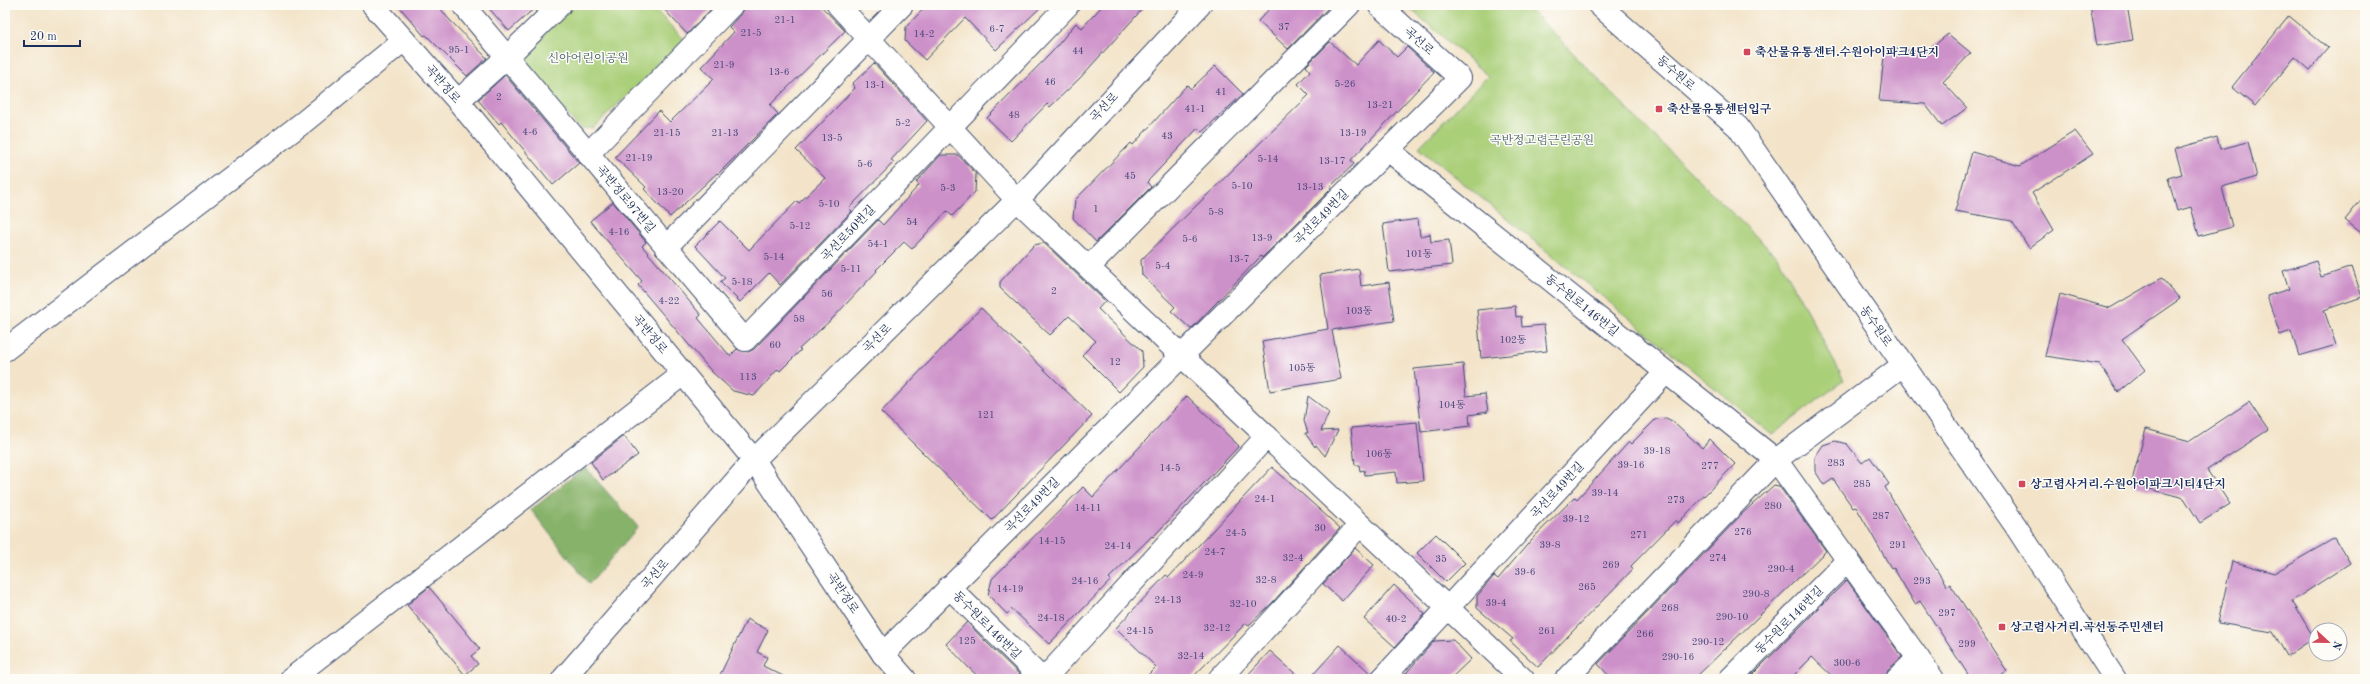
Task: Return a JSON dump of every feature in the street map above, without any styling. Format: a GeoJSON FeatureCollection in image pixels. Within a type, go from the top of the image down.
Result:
{"type":"FeatureCollection","features":[{"type":"Feature","properties":{"kind":"street","name":"곡반정로"},"geometry":{"type":"LineString","coordinates":[[373,5],[458,101],[754,460],[883,654],[905,679]]}},
{"type":"Feature","properties":{"kind":"street","name":"곡반정로97번길"},"geometry":{"type":"LineString","coordinates":[[463,5],[745,340]]}},
{"type":"Feature","properties":{"kind":"street"},"geometry":{"type":"LineString","coordinates":[[458,101],[507,57],[560,5]]}},
{"type":"Feature","properties":{"kind":"street"},"geometry":{"type":"LineString","coordinates":[[588,154],[732,5]]}},
{"type":"Feature","properties":{"kind":"street"},"geometry":{"type":"LineString","coordinates":[[838,5],[1017,200],[1523,679]]}},
{"type":"Feature","properties":{"kind":"street"},"geometry":{"type":"LineString","coordinates":[[666,247],[902,5]]}},
{"type":"Feature","properties":{"kind":"street","name":"곡선로50번길"},"geometry":{"type":"LineString","coordinates":[[745,340],[1068,5]]}},
{"type":"Feature","properties":{"kind":"street","name":"곡선로"},"geometry":{"type":"LineString","coordinates":[[563,679],[754,460],[1017,200],[1200,5]]}},
{"type":"Feature","properties":{"kind":"street"},"geometry":{"type":"LineString","coordinates":[[1089,267],[1349,5]]}},
{"type":"Feature","properties":{"kind":"street","name":"곡선로"},"geometry":{"type":"LineString","coordinates":[[1379,5],[1460,78]]}},
{"type":"Feature","properties":{"kind":"street","name":"동수원로"},"geometry":{"type":"LineString","coordinates":[[1599,5],[1738,127],[2014,524],[2115,679]]}},
{"type":"Feature","properties":{"kind":"street"},"geometry":{"type":"LineString","coordinates":[[5,350],[305,121],[404,40]]}},
{"type":"Feature","properties":{"kind":"street","name":"곡선로49번길"},"geometry":{"type":"LineString","coordinates":[[883,654],[1460,78]]}},
{"type":"Feature","properties":{"kind":"street","name":"동수원로146번길"},"geometry":{"type":"LineString","coordinates":[[1388,150],[1776,460],[1933,679]]}},
{"type":"Feature","properties":{"kind":"street"},"geometry":{"type":"LineString","coordinates":[[1566,679],[1776,460],[1903,365]]}},
{"type":"Feature","properties":{"kind":"street","name":"곡선로49번길"},"geometry":{"type":"LineString","coordinates":[[1382,679],[1666,372]]}},
{"type":"Feature","properties":{"kind":"street"},"geometry":{"type":"LineString","coordinates":[[291,679],[683,374]]}},
{"type":"Feature","properties":{"kind":"street"},"geometry":{"type":"LineString","coordinates":[[1043,679],[1267,436]]}},
{"type":"Feature","properties":{"kind":"street"},"geometry":{"type":"LineString","coordinates":[[1219,679],[1360,525]]}},
{"type":"Feature","properties":{"kind":"street","name":"동수원로146번길"},"geometry":{"type":"LineString","coordinates":[[1730,679],[1848,560]]}},
{"type":"Feature","properties":{"kind":"street","name":"동수원로146번길"},"geometry":{"type":"LineString","coordinates":[[949,588],[1043,679]]}},
{"type":"Feature","properties":{"kind":"street"},"geometry":{"type":"LineString","coordinates":[[1897,679],[1918,658]]}},
{"type":"Feature","properties":{"kind":"green space","name":"신아어린이공원"},"geometry":{"type":"Polygon","coordinates":[[[564,5],[651,5],[685,41],[593,128],[581,129],[517,61],[564,5]]]}},
{"type":"Feature","properties":{"kind":"green space","name":"곡반정고렴근린공원"},"geometry":{"type":"Polygon","coordinates":[[[1406,5],[1522,5],[1540,19],[1640,122],[1779,259],[1844,380],[1772,435],[1419,147],[1488,76],[1406,5]]]}},
{"type":"Feature","properties":{"kind":"green space"},"geometry":{"type":"Polygon","coordinates":[[[585,467],[638,527],[589,584],[531,510],[585,467]]]}},
{"type":"Feature","properties":{"kind":"building"},"geometry":{"type":"Polygon","coordinates":[[[398,5],[438,5],[447,17],[487,58],[467,76],[426,35],[424,36],[398,5]]]}},
{"type":"Feature","properties":{"kind":"building"},"geometry":{"type":"Polygon","coordinates":[[[486,5],[538,5],[509,31],[486,5]]]}},
{"type":"Feature","properties":{"kind":"building"},"geometry":{"type":"Polygon","coordinates":[[[660,5],[715,5],[687,34],[660,5]]]}},
{"type":"Feature","properties":{"kind":"building"},"geometry":{"type":"Polygon","coordinates":[[[744,5],[820,5],[845,31],[770,105],[778,114],[718,174],[717,173],[670,217],[644,189],[646,187],[615,157],[659,111],[670,122],[714,79],[701,67],[734,32],[729,27],[741,14],[744,5]]]}},
{"type":"Feature","properties":{"kind":"building"},"geometry":{"type":"Polygon","coordinates":[[[927,5],[1043,5],[996,50],[965,18],[925,60],[905,41],[906,27],[927,5]]]}},
{"type":"Feature","properties":{"kind":"building"},"geometry":{"type":"Polygon","coordinates":[[[1103,5],[1146,5],[1080,78],[1050,107],[1047,104],[1011,141],[987,118],[1052,52],[1076,23],[1082,28],[1103,5]]]}},
{"type":"Feature","properties":{"kind":"building"},"geometry":{"type":"Polygon","coordinates":[[[1273,5],[1331,5],[1288,49],[1258,21],[1273,5]]]}},
{"type":"Feature","properties":{"kind":"building"},"geometry":{"type":"Polygon","coordinates":[[[2090,5],[2127,5],[2133,40],[2097,46],[2090,5]]]}},
{"type":"Feature","properties":{"kind":"building"},"geometry":{"type":"Polygon","coordinates":[[[2289,16],[2328,48],[2310,70],[2295,57],[2255,106],[2232,87],[2289,16]]]}},
{"type":"Feature","properties":{"kind":"building"},"geometry":{"type":"Polygon","coordinates":[[[1948,34],[1971,53],[1943,82],[1967,108],[1942,126],[1925,104],[1879,101],[1885,48],[1926,52],[1948,34]]]}},
{"type":"Feature","properties":{"kind":"building"},"geometry":{"type":"Polygon","coordinates":[[[1379,40],[1397,57],[1407,47],[1434,72],[1351,160],[1354,164],[1330,187],[1331,189],[1262,258],[1261,256],[1191,329],[1171,311],[1175,307],[1142,275],[1141,260],[1309,95],[1298,84],[1310,71],[1306,66],[1330,42],[1356,65],[1379,40]]]}},
{"type":"Feature","properties":{"kind":"building"},"geometry":{"type":"Polygon","coordinates":[[[874,63],[927,121],[891,160],[894,162],[849,208],[852,211],[780,285],[769,273],[740,302],[720,282],[725,278],[695,246],[720,221],[749,250],[797,201],[799,203],[825,178],[796,150],[855,88],[852,84],[874,63]]]}},
{"type":"Feature","properties":{"kind":"building"},"geometry":{"type":"Polygon","coordinates":[[[1215,66],[1243,94],[1202,132],[1198,128],[1147,182],[1151,187],[1096,242],[1073,218],[1075,200],[1131,143],[1133,145],[1187,85],[1191,89],[1215,66]]]}},
{"type":"Feature","properties":{"kind":"building"},"geometry":{"type":"Polygon","coordinates":[[[505,75],[579,163],[553,185],[501,122],[499,124],[478,100],[505,75]]]}},
{"type":"Feature","properties":{"kind":"building"},"geometry":{"type":"Polygon","coordinates":[[[2075,131],[2093,154],[2032,193],[2054,230],[2029,248],[2012,221],[1955,211],[1972,152],[2020,166],[2075,131]]]}},
{"type":"Feature","properties":{"kind":"building"},"geometry":{"type":"Polygon","coordinates":[[[2217,137],[2220,149],[2248,142],[2257,177],[2222,187],[2232,227],[2199,236],[2191,207],[2177,211],[2168,178],[2182,174],[2175,149],[2217,137]]]}},
{"type":"Feature","properties":{"kind":"building"},"geometry":{"type":"Polygon","coordinates":[[[941,155],[958,155],[976,174],[975,192],[952,216],[947,211],[912,249],[904,242],[876,270],[877,271],[832,319],[799,349],[801,350],[780,371],[778,369],[754,396],[733,391],[712,372],[638,285],[642,281],[590,221],[613,202],[646,242],[642,246],[701,315],[698,318],[730,356],[737,349],[748,352],[754,349],[878,220],[883,225],[919,185],[916,182],[941,155]]]}},
{"type":"Feature","properties":{"kind":"building"},"geometry":{"type":"Polygon","coordinates":[[[2365,195],[2365,236],[2345,220],[2365,195]]]}},
{"type":"Feature","properties":{"kind":"building"},"geometry":{"type":"Polygon","coordinates":[[[1418,219],[1420,236],[1430,234],[1431,242],[1449,240],[1452,265],[1389,272],[1383,224],[1418,219]]]}},
{"type":"Feature","properties":{"kind":"building"},"geometry":{"type":"Polygon","coordinates":[[[1044,243],[1105,301],[1098,309],[1142,351],[1143,367],[1119,392],[1082,355],[1096,341],[1069,316],[1050,335],[1000,288],[1000,282],[1034,245],[1044,243]]]}},
{"type":"Feature","properties":{"kind":"building"},"geometry":{"type":"Polygon","coordinates":[[[2316,261],[2321,277],[2352,267],[2362,297],[2324,310],[2336,345],[2299,356],[2291,331],[2280,335],[2267,296],[2289,289],[2283,271],[2316,261]]]}},
{"type":"Feature","properties":{"kind":"building"},"geometry":{"type":"Polygon","coordinates":[[[1359,269],[1361,286],[1389,282],[1394,321],[1332,330],[1341,379],[1270,391],[1262,341],[1328,329],[1320,275],[1359,269]]]}},
{"type":"Feature","properties":{"kind":"building"},"geometry":{"type":"Polygon","coordinates":[[[2161,278],[2180,299],[2122,339],[2145,370],[2118,392],[2100,364],[2045,356],[2060,294],[2110,308],[2161,278]]]}},
{"type":"Feature","properties":{"kind":"building"},"geometry":{"type":"Polygon","coordinates":[[[1515,306],[1516,317],[1521,316],[1522,327],[1544,325],[1547,351],[1481,358],[1477,310],[1515,306]]]}},
{"type":"Feature","properties":{"kind":"building"},"geometry":{"type":"Polygon","coordinates":[[[981,308],[1092,416],[992,520],[881,412],[981,308]]]}},
{"type":"Feature","properties":{"kind":"building"},"geometry":{"type":"Polygon","coordinates":[[[1463,364],[1466,396],[1485,394],[1488,412],[1469,415],[1470,426],[1421,432],[1414,369],[1463,364]]]}},
{"type":"Feature","properties":{"kind":"building"},"geometry":{"type":"Polygon","coordinates":[[[1187,396],[1239,446],[1153,537],[1152,536],[1109,578],[1111,580],[1049,644],[1012,609],[1007,614],[988,595],[992,579],[1083,487],[1093,497],[1187,396]]]}},
{"type":"Feature","properties":{"kind":"building"},"geometry":{"type":"Polygon","coordinates":[[[1308,396],[1329,412],[1321,431],[1338,430],[1325,456],[1316,445],[1315,447],[1305,433],[1308,433],[1304,421],[1308,396]]]}},
{"type":"Feature","properties":{"kind":"building"},"geometry":{"type":"Polygon","coordinates":[[[2249,402],[2268,430],[2207,470],[2230,504],[2200,523],[2184,498],[2131,484],[2146,429],[2190,441],[2249,402]]]}},
{"type":"Feature","properties":{"kind":"building"},"geometry":{"type":"Polygon","coordinates":[[[1666,418],[1674,422],[1702,448],[1710,439],[1735,464],[1678,523],[1676,520],[1631,566],[1633,569],[1538,667],[1510,641],[1513,639],[1477,608],[1477,596],[1494,576],[1498,579],[1533,538],[1575,497],[1577,499],[1629,442],[1631,444],[1656,419],[1666,418]]]}},
{"type":"Feature","properties":{"kind":"building"},"geometry":{"type":"Polygon","coordinates":[[[1417,422],[1423,481],[1397,483],[1396,472],[1365,475],[1364,470],[1360,471],[1359,465],[1355,465],[1351,428],[1417,422]]]}},
{"type":"Feature","properties":{"kind":"building"},"geometry":{"type":"Polygon","coordinates":[[[624,436],[638,455],[603,480],[591,462],[624,436]]]}},
{"type":"Feature","properties":{"kind":"building"},"geometry":{"type":"Polygon","coordinates":[[[1835,441],[1847,444],[1862,463],[1870,457],[1889,484],[1885,487],[1903,518],[1947,586],[1950,584],[2007,671],[1995,679],[1971,679],[1920,601],[1915,604],[1893,567],[1891,568],[1856,507],[1853,508],[1833,479],[1824,485],[1815,471],[1815,457],[1823,445],[1835,441]]]}},
{"type":"Feature","properties":{"kind":"building"},"geometry":{"type":"Polygon","coordinates":[[[1272,467],[1340,528],[1272,603],[1249,625],[1246,623],[1191,679],[1144,679],[1156,667],[1116,628],[1166,575],[1169,577],[1272,467]]]}},
{"type":"Feature","properties":{"kind":"building"},"geometry":{"type":"Polygon","coordinates":[[[1774,485],[1779,486],[1826,551],[1694,679],[1612,679],[1598,664],[1743,513],[1774,485]]]}},
{"type":"Feature","properties":{"kind":"building"},"geometry":{"type":"Polygon","coordinates":[[[1436,534],[1465,563],[1446,582],[1417,553],[1436,534]]]}},
{"type":"Feature","properties":{"kind":"building"},"geometry":{"type":"Polygon","coordinates":[[[2335,538],[2350,563],[2292,601],[2308,628],[2308,642],[2287,656],[2273,632],[2218,623],[2232,561],[2274,573],[2335,538]]]}},
{"type":"Feature","properties":{"kind":"building"},"geometry":{"type":"Polygon","coordinates":[[[1355,548],[1374,565],[1342,601],[1323,584],[1355,548]]]}},
{"type":"Feature","properties":{"kind":"building"},"geometry":{"type":"Polygon","coordinates":[[[1847,580],[1902,657],[1888,670],[1885,679],[1835,679],[1812,657],[1790,679],[1748,679],[1847,580]]]}},
{"type":"Feature","properties":{"kind":"building"},"geometry":{"type":"Polygon","coordinates":[[[1394,585],[1425,614],[1395,647],[1364,619],[1394,585]]]}},
{"type":"Feature","properties":{"kind":"building"},"geometry":{"type":"Polygon","coordinates":[[[429,587],[480,649],[471,656],[478,664],[465,675],[407,605],[429,587]]]}},
{"type":"Feature","properties":{"kind":"building"},"geometry":{"type":"Polygon","coordinates":[[[747,619],[768,630],[757,652],[767,657],[763,666],[789,679],[718,679],[747,619]]]}},
{"type":"Feature","properties":{"kind":"building"},"geometry":{"type":"Polygon","coordinates":[[[967,622],[1024,679],[981,679],[969,668],[946,644],[967,622]]]}},
{"type":"Feature","properties":{"kind":"building"},"geometry":{"type":"Polygon","coordinates":[[[1453,640],[1471,659],[1450,679],[1401,679],[1434,641],[1453,640]]]}},
{"type":"Feature","properties":{"kind":"building"},"geometry":{"type":"Polygon","coordinates":[[[1340,645],[1371,674],[1370,679],[1309,679],[1340,645]]]}},
{"type":"Feature","properties":{"kind":"building"},"geometry":{"type":"Polygon","coordinates":[[[1270,651],[1301,679],[1244,679],[1270,651]]]}},
{"type":"Feature","properties":{"kind":"place","name":"축산물유통센터.수원아이파크4단지"},"geometry":{"type":"Point","coordinates":[1747,52]}},
{"type":"Feature","properties":{"kind":"place","name":"축산물유통센터입구"},"geometry":{"type":"Point","coordinates":[1659,109]}},
{"type":"Feature","properties":{"kind":"place","name":"상고렴사거리.수원아이파크시티4단지"},"geometry":{"type":"Point","coordinates":[2022,484]}},
{"type":"Feature","properties":{"kind":"place","name":"상고렴사거리.곡선동주민센터"},"geometry":{"type":"Point","coordinates":[2002,627]}}]}
